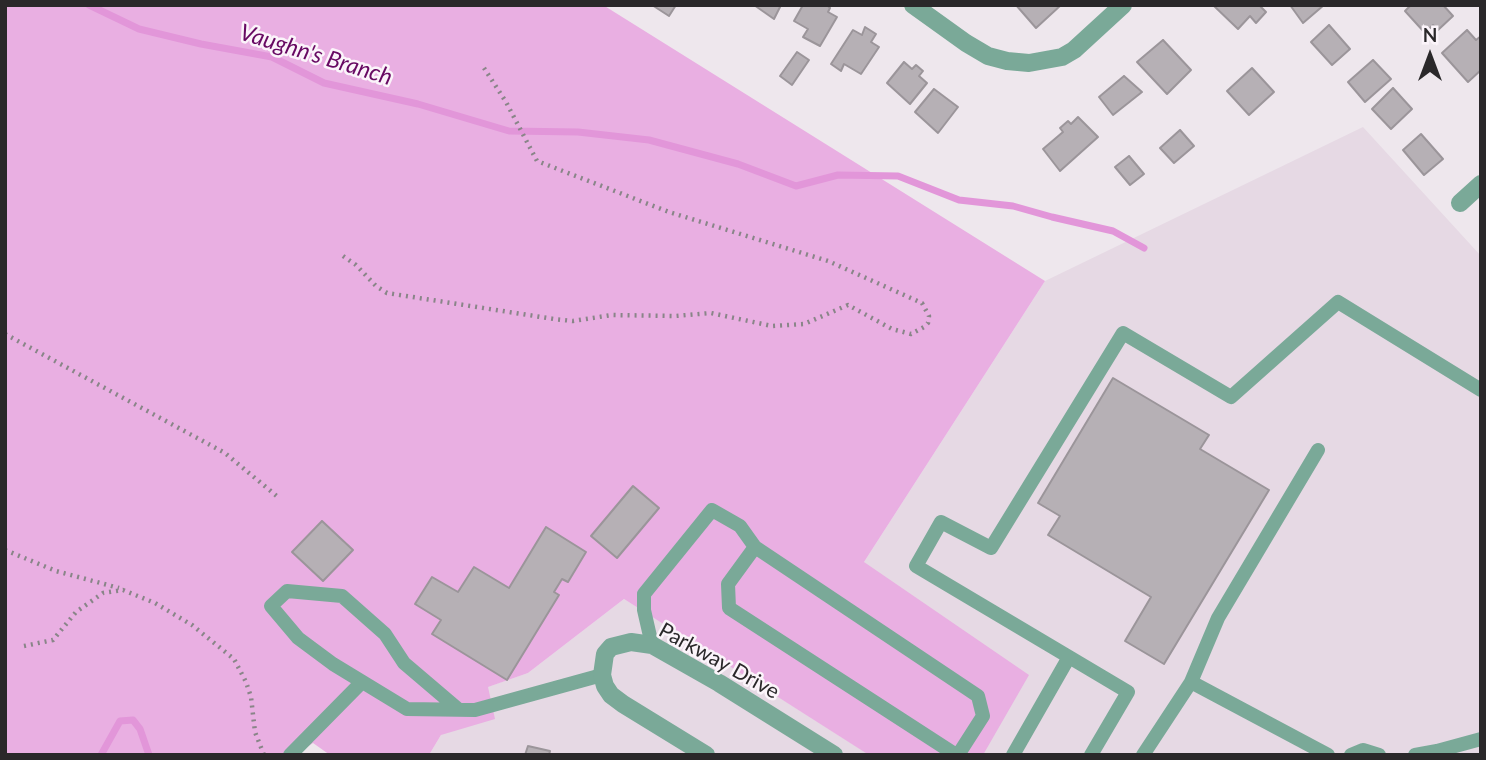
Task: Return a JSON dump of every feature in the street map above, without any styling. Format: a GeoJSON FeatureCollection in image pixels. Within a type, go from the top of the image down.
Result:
{"type":"FeatureCollection","features":[{"type":"Feature","properties":{"kind":"street"},"geometry":{"type":"LineString","coordinates":[[913,5],[988,56],[1029,63],[1062,57],[1074,50],[1123,5]]}},
{"type":"Feature","properties":{"kind":"street"},"geometry":{"type":"LineString","coordinates":[[1460,203],[1481,184]]}},
{"type":"Feature","properties":{"kind":"street","name":"Parkway Drive"},"geometry":{"type":"LineString","coordinates":[[602,675],[605,654],[611,647],[631,642],[652,645],[719,683],[834,755]]}},
{"type":"Feature","properties":{"kind":"street"},"geometry":{"type":"LineString","coordinates":[[602,675],[611,695],[706,755]]}},
{"type":"Feature","properties":{"kind":"lane"},"geometry":{"type":"LineString","coordinates":[[1091,755],[1128,692],[916,566],[941,522],[991,548],[1123,333],[1231,397],[1338,302],[1481,390]]}},
{"type":"Feature","properties":{"kind":"lane"},"geometry":{"type":"LineString","coordinates":[[1143,755],[1191,682],[1218,618],[1318,450]]}},
{"type":"Feature","properties":{"kind":"lane"},"geometry":{"type":"LineString","coordinates":[[652,645],[643,610],[644,594],[712,510],[740,526],[755,547],[978,696],[983,716],[957,755],[729,608],[728,584],[755,547]]}},
{"type":"Feature","properties":{"kind":"lane"},"geometry":{"type":"LineString","coordinates":[[458,709],[404,663],[386,634],[342,596],[287,591],[271,606],[298,638],[361,683],[407,709],[475,710],[602,675]]}},
{"type":"Feature","properties":{"kind":"lane"},"geometry":{"type":"LineString","coordinates":[[1013,755],[1069,657]]}},
{"type":"Feature","properties":{"kind":"lane"},"geometry":{"type":"LineString","coordinates":[[1191,682],[1328,755]]}},
{"type":"Feature","properties":{"kind":"lane"},"geometry":{"type":"LineString","coordinates":[[290,755],[361,683]]}},
{"type":"Feature","properties":{"kind":"lane"},"geometry":{"type":"LineString","coordinates":[[1415,755],[1478,744]]}},
{"type":"Feature","properties":{"kind":"lane"},"geometry":{"type":"LineString","coordinates":[[1351,755],[1363,751],[1379,755]]}},
{"type":"Feature","properties":{"kind":"path"},"geometry":{"type":"LineString","coordinates":[[343,256],[387,293],[554,320],[592,320],[612,315],[675,316],[711,313],[772,326],[804,324],[848,305],[892,328],[911,334],[928,323],[929,316],[922,303],[828,261],[669,212],[537,162],[506,102],[484,68]]}},
{"type":"Feature","properties":{"kind":"path"},"geometry":{"type":"LineString","coordinates":[[5,334],[225,453],[279,498]]}},
{"type":"Feature","properties":{"kind":"path"},"geometry":{"type":"LineString","coordinates":[[5,550],[155,603],[184,620],[234,659],[251,697],[255,732],[264,755]]}},
{"type":"Feature","properties":{"kind":"path"},"geometry":{"type":"LineString","coordinates":[[24,646],[53,640],[76,612],[103,593],[123,590]]}},
{"type":"Feature","properties":{"kind":"shaded area"},"geometry":{"type":"Polygon","coordinates":[[[5,5],[603,5],[1045,281],[864,562],[1029,675],[983,755],[869,755],[624,599],[528,673],[488,687],[495,719],[441,735],[429,755],[330,755],[313,743],[295,755],[5,755],[5,5]]]}},
{"type":"Feature","properties":{"kind":"shaded area"},"geometry":{"type":"Polygon","coordinates":[[[1363,127],[1481,256],[1481,755],[983,755],[864,562],[1045,281],[1363,127]]]}},
{"type":"Feature","properties":{"kind":"shaded area"},"geometry":{"type":"Polygon","coordinates":[[[624,599],[870,755],[429,755],[441,735],[487,687],[528,673],[624,599]]]}},
{"type":"Feature","properties":{"kind":"building"},"geometry":{"type":"Polygon","coordinates":[[[652,5],[676,5],[669,16],[652,5]]]}},
{"type":"Feature","properties":{"kind":"building"},"geometry":{"type":"Polygon","coordinates":[[[754,5],[781,5],[774,19],[754,5]]]}},
{"type":"Feature","properties":{"kind":"building"},"geometry":{"type":"Polygon","coordinates":[[[803,5],[827,5],[830,8],[828,12],[837,17],[820,46],[803,37],[808,29],[794,21],[803,5]]]}},
{"type":"Feature","properties":{"kind":"building"},"geometry":{"type":"Polygon","coordinates":[[[1016,5],[1061,5],[1036,28],[1016,5]]]}},
{"type":"Feature","properties":{"kind":"building"},"geometry":{"type":"Polygon","coordinates":[[[1213,5],[1259,5],[1266,12],[1256,23],[1250,16],[1238,29],[1213,5]]]}},
{"type":"Feature","properties":{"kind":"building"},"geometry":{"type":"Polygon","coordinates":[[[1290,5],[1324,5],[1303,23],[1290,5]]]}},
{"type":"Feature","properties":{"kind":"building"},"geometry":{"type":"Polygon","coordinates":[[[1411,5],[1443,5],[1453,16],[1438,30],[1433,25],[1425,33],[1405,11],[1411,5]]]}},
{"type":"Feature","properties":{"kind":"building"},"geometry":{"type":"Polygon","coordinates":[[[1329,25],[1350,49],[1332,65],[1311,42],[1329,25]]]}},
{"type":"Feature","properties":{"kind":"building"},"geometry":{"type":"Polygon","coordinates":[[[865,27],[876,34],[871,42],[879,47],[861,74],[844,64],[841,71],[831,64],[853,30],[862,35],[865,27]]]}},
{"type":"Feature","properties":{"kind":"building"},"geometry":{"type":"Polygon","coordinates":[[[1467,30],[1476,40],[1481,36],[1481,70],[1468,82],[1442,53],[1467,30]]]}},
{"type":"Feature","properties":{"kind":"building"},"geometry":{"type":"Polygon","coordinates":[[[1163,40],[1191,70],[1167,94],[1137,62],[1163,40]]]}},
{"type":"Feature","properties":{"kind":"building"},"geometry":{"type":"Polygon","coordinates":[[[797,52],[809,60],[792,85],[780,76],[797,52]]]}},
{"type":"Feature","properties":{"kind":"building"},"geometry":{"type":"Polygon","coordinates":[[[1373,60],[1391,79],[1365,102],[1348,82],[1373,60]]]}},
{"type":"Feature","properties":{"kind":"building"},"geometry":{"type":"Polygon","coordinates":[[[904,62],[912,69],[916,65],[923,71],[919,76],[927,83],[910,104],[887,83],[904,62]]]}},
{"type":"Feature","properties":{"kind":"building"},"geometry":{"type":"Polygon","coordinates":[[[1252,68],[1274,92],[1249,115],[1227,91],[1252,68]]]}},
{"type":"Feature","properties":{"kind":"building"},"geometry":{"type":"Polygon","coordinates":[[[1124,76],[1142,92],[1113,115],[1099,97],[1124,76]]]}},
{"type":"Feature","properties":{"kind":"building"},"geometry":{"type":"Polygon","coordinates":[[[1393,88],[1412,109],[1391,129],[1372,109],[1393,88]]]}},
{"type":"Feature","properties":{"kind":"building"},"geometry":{"type":"Polygon","coordinates":[[[934,89],[958,107],[938,133],[915,112],[934,89]]]}},
{"type":"Feature","properties":{"kind":"building"},"geometry":{"type":"Polygon","coordinates":[[[1078,117],[1098,137],[1060,171],[1043,149],[1063,132],[1060,128],[1068,121],[1071,124],[1078,117]]]}},
{"type":"Feature","properties":{"kind":"building"},"geometry":{"type":"Polygon","coordinates":[[[1180,130],[1194,146],[1174,163],[1160,148],[1180,130]]]}},
{"type":"Feature","properties":{"kind":"building"},"geometry":{"type":"Polygon","coordinates":[[[1421,134],[1443,159],[1424,175],[1403,150],[1421,134]]]}},
{"type":"Feature","properties":{"kind":"building"},"geometry":{"type":"Polygon","coordinates":[[[1129,156],[1144,174],[1130,185],[1115,167],[1129,156]]]}},
{"type":"Feature","properties":{"kind":"building"},"geometry":{"type":"Polygon","coordinates":[[[1113,378],[1209,435],[1200,449],[1269,490],[1164,664],[1125,641],[1151,597],[1048,535],[1060,516],[1038,503],[1113,378]]]}},
{"type":"Feature","properties":{"kind":"building"},"geometry":{"type":"Polygon","coordinates":[[[633,486],[659,508],[617,558],[591,536],[633,486]]]}},
{"type":"Feature","properties":{"kind":"building"},"geometry":{"type":"Polygon","coordinates":[[[322,521],[353,550],[323,581],[292,552],[322,521]]]}},
{"type":"Feature","properties":{"kind":"building"},"geometry":{"type":"Polygon","coordinates":[[[546,527],[586,552],[568,582],[562,579],[554,592],[559,595],[507,680],[432,634],[441,620],[415,604],[432,577],[458,592],[474,567],[509,588],[546,527]]]}},
{"type":"Feature","properties":{"kind":"building"},"geometry":{"type":"Polygon","coordinates":[[[528,746],[550,751],[549,755],[525,755],[528,746]]]}},
{"type":"Feature","properties":{"kind":"waterway"},"geometry":{"type":"LineString","coordinates":[[89,5],[139,29],[272,57],[324,83],[418,104],[509,131],[578,132],[649,140],[738,164],[796,186],[838,175],[898,176],[959,200],[1013,206],[1113,231],[1144,248]]}},
{"type":"Feature","properties":{"kind":"waterway","name":"Vaughn's Branch"},"geometry":{"type":"LineString","coordinates":[[101,755],[120,721],[133,720],[140,729],[149,755]]}}]}
